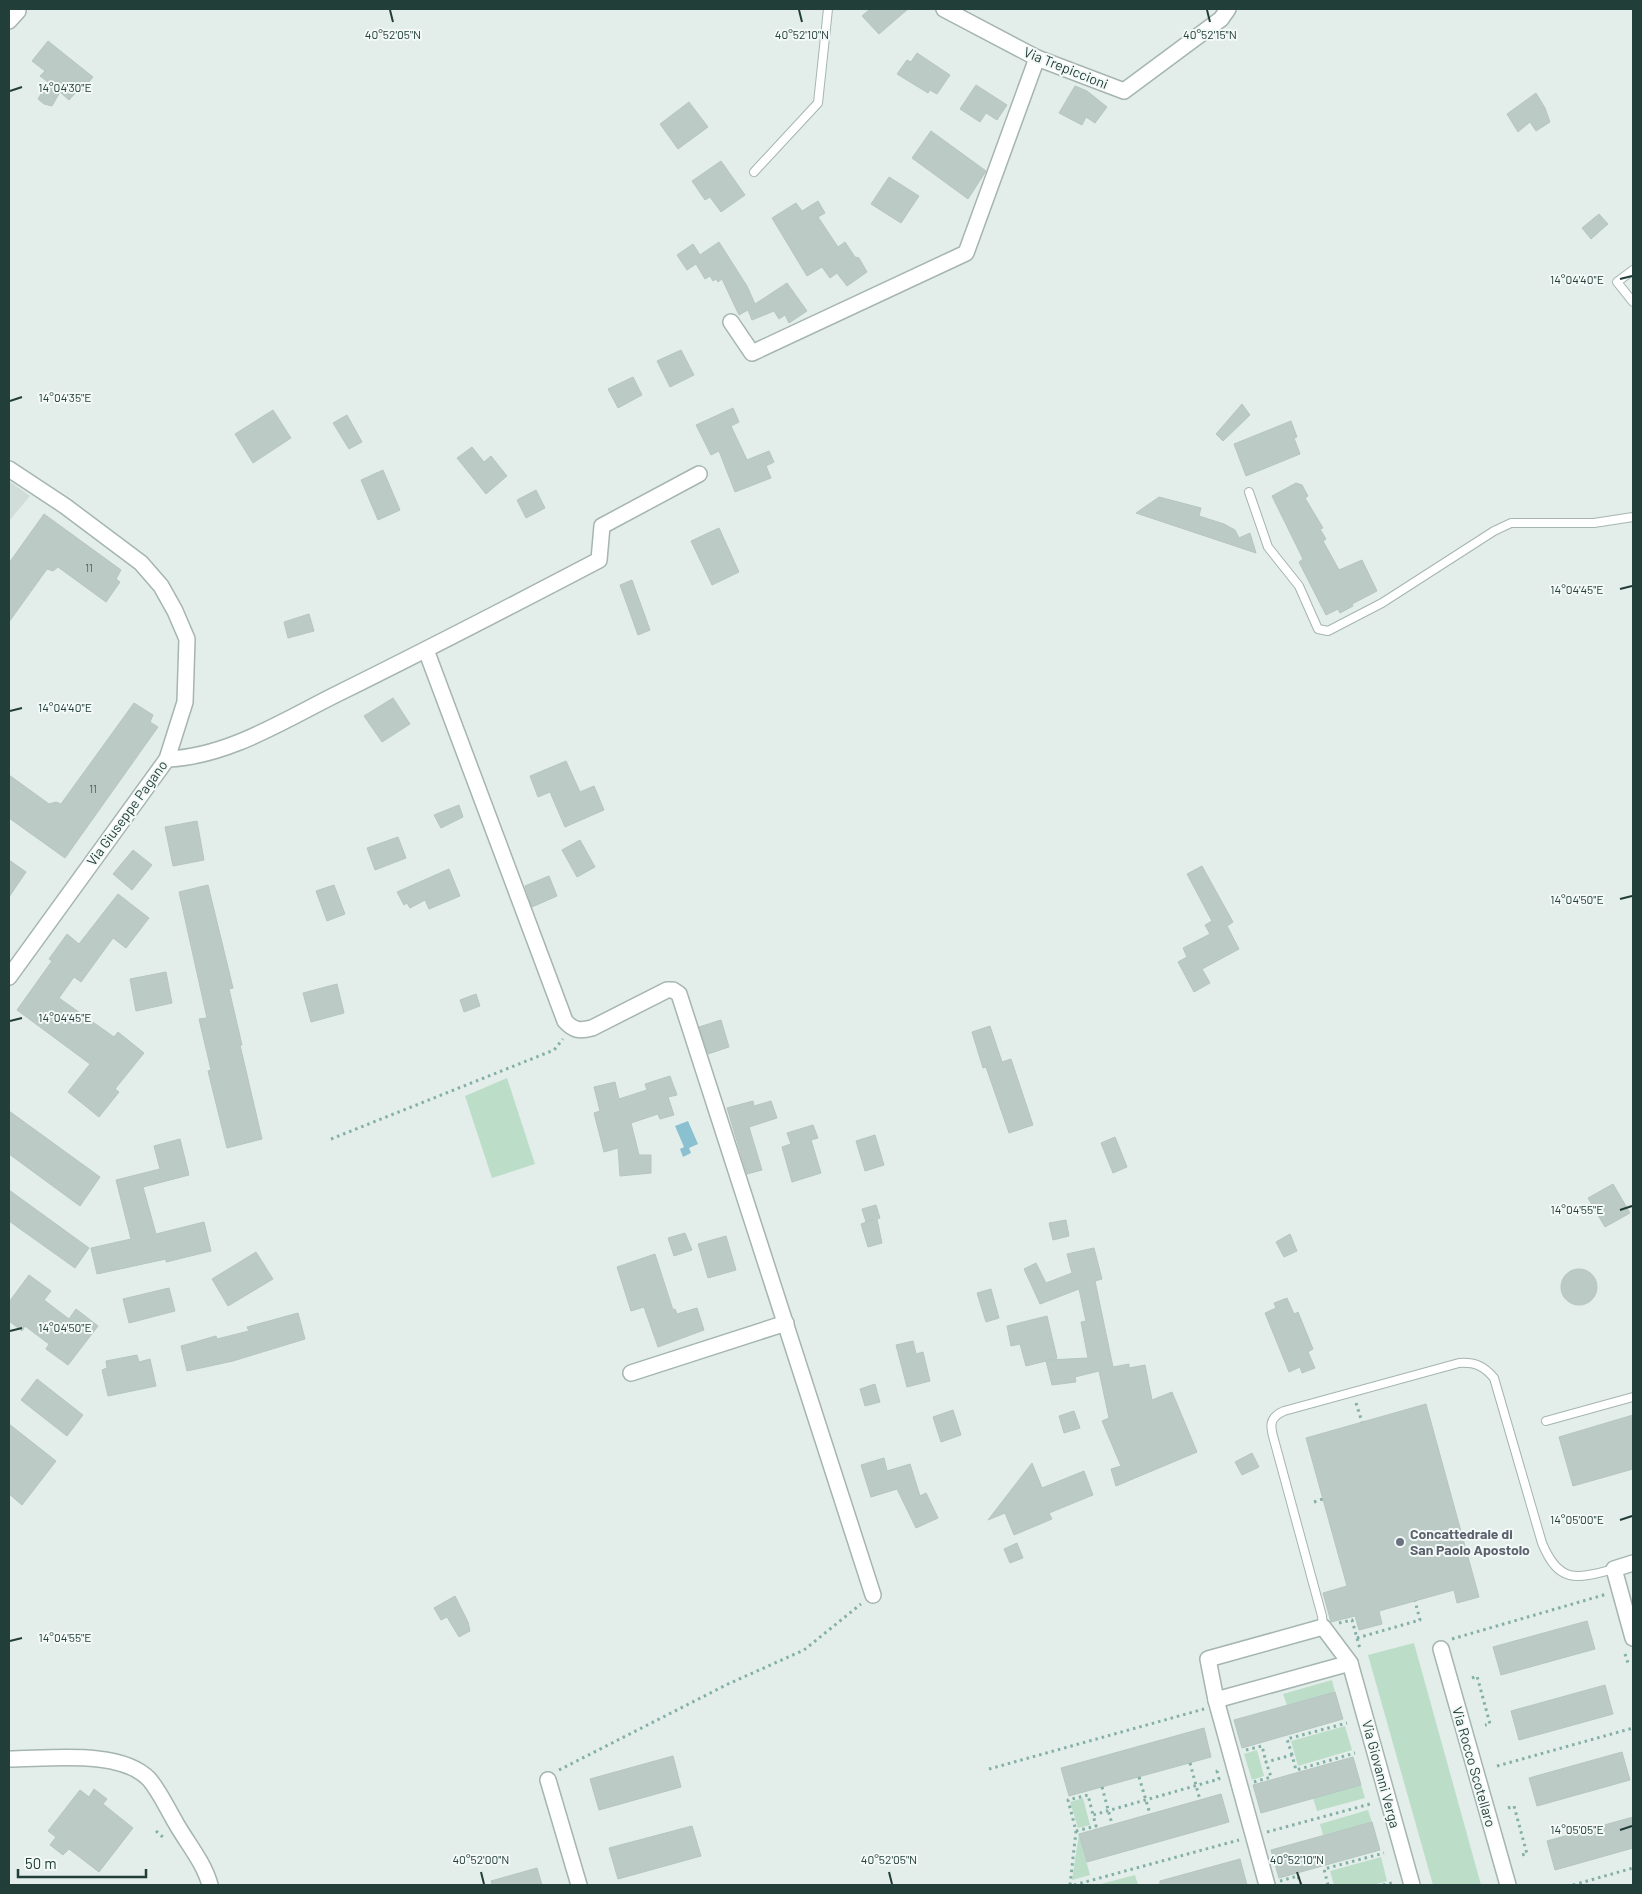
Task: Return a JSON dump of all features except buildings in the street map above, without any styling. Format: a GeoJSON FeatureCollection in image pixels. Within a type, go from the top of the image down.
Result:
{"type":"FeatureCollection","features":[{"type":"Feature","properties":{"kind":"street","name":"Via Trepiccioni"},"geometry":{"type":"LineString","coordinates":[[944,9],[1037,58],[1124,91],[1220,19],[1228,9]]}},
{"type":"Feature","properties":{"kind":"street"},"geometry":{"type":"LineString","coordinates":[[731,322],[752,353],[966,253],[1037,58]]}},
{"type":"Feature","properties":{"kind":"street","name":"Via Giuseppe Pagano"},"geometry":{"type":"LineString","coordinates":[[9,469],[65,506],[141,563],[161,586],[175,611],[187,639],[185,702],[167,760],[9,977]]}},
{"type":"Feature","properties":{"kind":"street"},"geometry":{"type":"LineString","coordinates":[[167,760],[188,759],[239,742],[426,650],[600,560],[602,526],[699,474]]}},
{"type":"Feature","properties":{"kind":"street"},"geometry":{"type":"LineString","coordinates":[[426,650],[565,1022],[572,1029],[592,1028],[667,990],[674,990],[679,994],[873,1595]]}},
{"type":"Feature","properties":{"kind":"street"},"geometry":{"type":"LineString","coordinates":[[632,1373],[786,1323]]}},
{"type":"Feature","properties":{"kind":"street"},"geometry":{"type":"LineString","coordinates":[[1633,1563],[1614,1568],[1633,1638]]}},
{"type":"Feature","properties":{"kind":"street"},"geometry":{"type":"LineString","coordinates":[[1214,1703],[1350,1663],[1323,1627],[1208,1658],[1214,1703],[1272,1884]]}},
{"type":"Feature","properties":{"kind":"street","name":"Via Rocco Scotellaro"},"geometry":{"type":"LineString","coordinates":[[1441,1649],[1508,1885]]}},
{"type":"Feature","properties":{"kind":"street","name":"Via Giovanni Verga"},"geometry":{"type":"LineString","coordinates":[[1350,1663],[1412,1885]]}},
{"type":"Feature","properties":{"kind":"street"},"geometry":{"type":"LineString","coordinates":[[9,1759],[86,1758],[119,1762],[135,1768],[149,1780],[163,1801],[198,1860],[210,1885]]}},
{"type":"Feature","properties":{"kind":"street"},"geometry":{"type":"LineString","coordinates":[[548,1780],[579,1885]]}},
{"type":"Feature","properties":{"kind":"lane"},"geometry":{"type":"LineString","coordinates":[[754,172],[818,103],[828,9]]}},
{"type":"Feature","properties":{"kind":"lane"},"geometry":{"type":"LineString","coordinates":[[1633,270],[1617,282],[1633,302]]}},
{"type":"Feature","properties":{"kind":"lane"},"geometry":{"type":"LineString","coordinates":[[1249,492],[1268,547],[1299,586],[1318,629],[1328,631],[1382,603],[1494,531],[1511,523],[1594,523],[1633,517]]}},
{"type":"Feature","properties":{"kind":"lane"},"geometry":{"type":"LineString","coordinates":[[1323,1627],[1322,1616],[1276,1448],[1271,1422],[1279,1413],[1284,1411],[1459,1363],[1478,1364],[1486,1369],[1494,1378],[1542,1543],[1556,1568],[1563,1573],[1587,1576],[1614,1568]]}},
{"type":"Feature","properties":{"kind":"lane"},"geometry":{"type":"LineString","coordinates":[[1546,1421],[1633,1397]]}},
{"type":"Feature","properties":{"kind":"path"},"geometry":{"type":"LineString","coordinates":[[331,1139],[554,1050],[572,1029]]}},
{"type":"Feature","properties":{"kind":"path"},"geometry":{"type":"LineString","coordinates":[[1356,1403],[1362,1422]]}},
{"type":"Feature","properties":{"kind":"path"},"geometry":{"type":"LineString","coordinates":[[1314,1502],[1323,1499]]}},
{"type":"Feature","properties":{"kind":"path"},"geometry":{"type":"LineString","coordinates":[[1460,1637],[1609,1594]]}},
{"type":"Feature","properties":{"kind":"path"},"geometry":{"type":"LineString","coordinates":[[548,1780],[547,1776],[668,1714],[728,1684],[804,1650],[873,1595]]}},
{"type":"Feature","properties":{"kind":"path"},"geometry":{"type":"LineString","coordinates":[[1357,1638],[1420,1620],[1415,1601]]}},
{"type":"Feature","properties":{"kind":"path"},"geometry":{"type":"LineString","coordinates":[[1625,1654],[1629,1666]]}},
{"type":"Feature","properties":{"kind":"path"},"geometry":{"type":"LineString","coordinates":[[1472,1678],[1477,1676],[1490,1724],[1485,1725]]}},
{"type":"Feature","properties":{"kind":"path"},"geometry":{"type":"LineString","coordinates":[[989,1769],[1214,1703]]}},
{"type":"Feature","properties":{"kind":"path"},"geometry":{"type":"LineString","coordinates":[[1347,1724],[1287,1739],[1296,1770],[1355,1753]]}},
{"type":"Feature","properties":{"kind":"path"},"geometry":{"type":"LineString","coordinates":[[1497,1766],[1633,1728]]}},
{"type":"Feature","properties":{"kind":"path"},"geometry":{"type":"LineString","coordinates":[[1241,1752],[1262,1746],[1271,1777],[1250,1783]]}},
{"type":"Feature","properties":{"kind":"path"},"geometry":{"type":"LineString","coordinates":[[1266,1762],[1292,1755]]}},
{"type":"Feature","properties":{"kind":"path"},"geometry":{"type":"LineString","coordinates":[[1190,1763],[1200,1800]]}},
{"type":"Feature","properties":{"kind":"path"},"geometry":{"type":"LineString","coordinates":[[1140,1777],[1150,1814]]}},
{"type":"Feature","properties":{"kind":"path"},"geometry":{"type":"LineString","coordinates":[[1093,1814],[1219,1779]]}},
{"type":"Feature","properties":{"kind":"path"},"geometry":{"type":"LineString","coordinates":[[1102,1787],[1112,1824]]}},
{"type":"Feature","properties":{"kind":"path"},"geometry":{"type":"LineString","coordinates":[[1070,1885],[1076,1831],[1068,1800],[1088,1795],[1096,1826],[1076,1831]]}},
{"type":"Feature","properties":{"kind":"path"},"geometry":{"type":"LineString","coordinates":[[1263,1833],[1370,1804]]}},
{"type":"Feature","properties":{"kind":"path"},"geometry":{"type":"LineString","coordinates":[[1508,1808],[1514,1806],[1527,1854],[1521,1855]]}},
{"type":"Feature","properties":{"kind":"path"},"geometry":{"type":"LineString","coordinates":[[1074,1885],[1244,1838]]}},
{"type":"Feature","properties":{"kind":"path"},"geometry":{"type":"LineString","coordinates":[[1327,1885],[1324,1869],[1384,1853]]}},
{"type":"Feature","properties":{"kind":"path"},"geometry":{"type":"LineString","coordinates":[[1573,1885],[1633,1868]]}},
{"type":"Feature","properties":{"kind":"path"},"geometry":{"type":"LineString","coordinates":[[1272,1884],[1298,1876],[1301,1885]]}},
{"type":"Feature","properties":{"kind":"path"},"geometry":{"type":"LineString","coordinates":[[1382,1885],[1392,1883]]}},
{"type":"Feature","properties":{"kind":"shaded area"},"geometry":{"type":"Polygon","coordinates":[[[9,481],[30,496],[9,521],[9,481]]]}},
{"type":"Feature","properties":{"kind":"green space"},"geometry":{"type":"Polygon","coordinates":[[[507,1078],[535,1164],[492,1178],[465,1096],[507,1078]]]}},
{"type":"Feature","properties":{"kind":"green space"},"geometry":{"type":"Polygon","coordinates":[[[1414,1643],[1481,1885],[1433,1885],[1368,1655],[1414,1643]]]}},
{"type":"Feature","properties":{"kind":"green space"},"geometry":{"type":"Polygon","coordinates":[[[1332,1680],[1335,1692],[1287,1705],[1283,1694],[1332,1680]]]}},
{"type":"Feature","properties":{"kind":"green space"},"geometry":{"type":"Polygon","coordinates":[[[1345,1726],[1352,1750],[1298,1766],[1291,1741],[1345,1726]]]}},
{"type":"Feature","properties":{"kind":"green space"},"geometry":{"type":"Polygon","coordinates":[[[1257,1750],[1264,1776],[1252,1780],[1244,1754],[1257,1750]]]}},
{"type":"Feature","properties":{"kind":"green space"},"geometry":{"type":"Polygon","coordinates":[[[1361,1785],[1365,1798],[1317,1811],[1313,1798],[1361,1785]]]}},
{"type":"Feature","properties":{"kind":"green space"},"geometry":{"type":"Polygon","coordinates":[[[1083,1798],[1090,1825],[1078,1828],[1070,1802],[1083,1798]]]}},
{"type":"Feature","properties":{"kind":"green space"},"geometry":{"type":"Polygon","coordinates":[[[1368,1810],[1372,1822],[1323,1835],[1320,1824],[1368,1810]]]}},
{"type":"Feature","properties":{"kind":"green space"},"geometry":{"type":"Polygon","coordinates":[[[1079,1834],[1090,1875],[1072,1880],[1079,1834]]]}},
{"type":"Feature","properties":{"kind":"green space"},"geometry":{"type":"Polygon","coordinates":[[[1381,1857],[1387,1881],[1373,1885],[1334,1885],[1330,1871],[1381,1857]]]}},
{"type":"Feature","properties":{"kind":"green space"},"geometry":{"type":"Polygon","coordinates":[[[1135,1875],[1138,1885],[1097,1885],[1135,1875]]]}},
{"type":"Feature","properties":{"kind":"water"},"geometry":{"type":"Polygon","coordinates":[[[688,1121],[698,1144],[689,1148],[691,1153],[683,1157],[680,1149],[684,1147],[675,1126],[688,1121]]]}},
{"type":"Feature","properties":{"kind":"place","name":"Concattedrale di San Paolo Apostolo"},"geometry":{"type":"Point","coordinates":[1400,1542]}}]}
